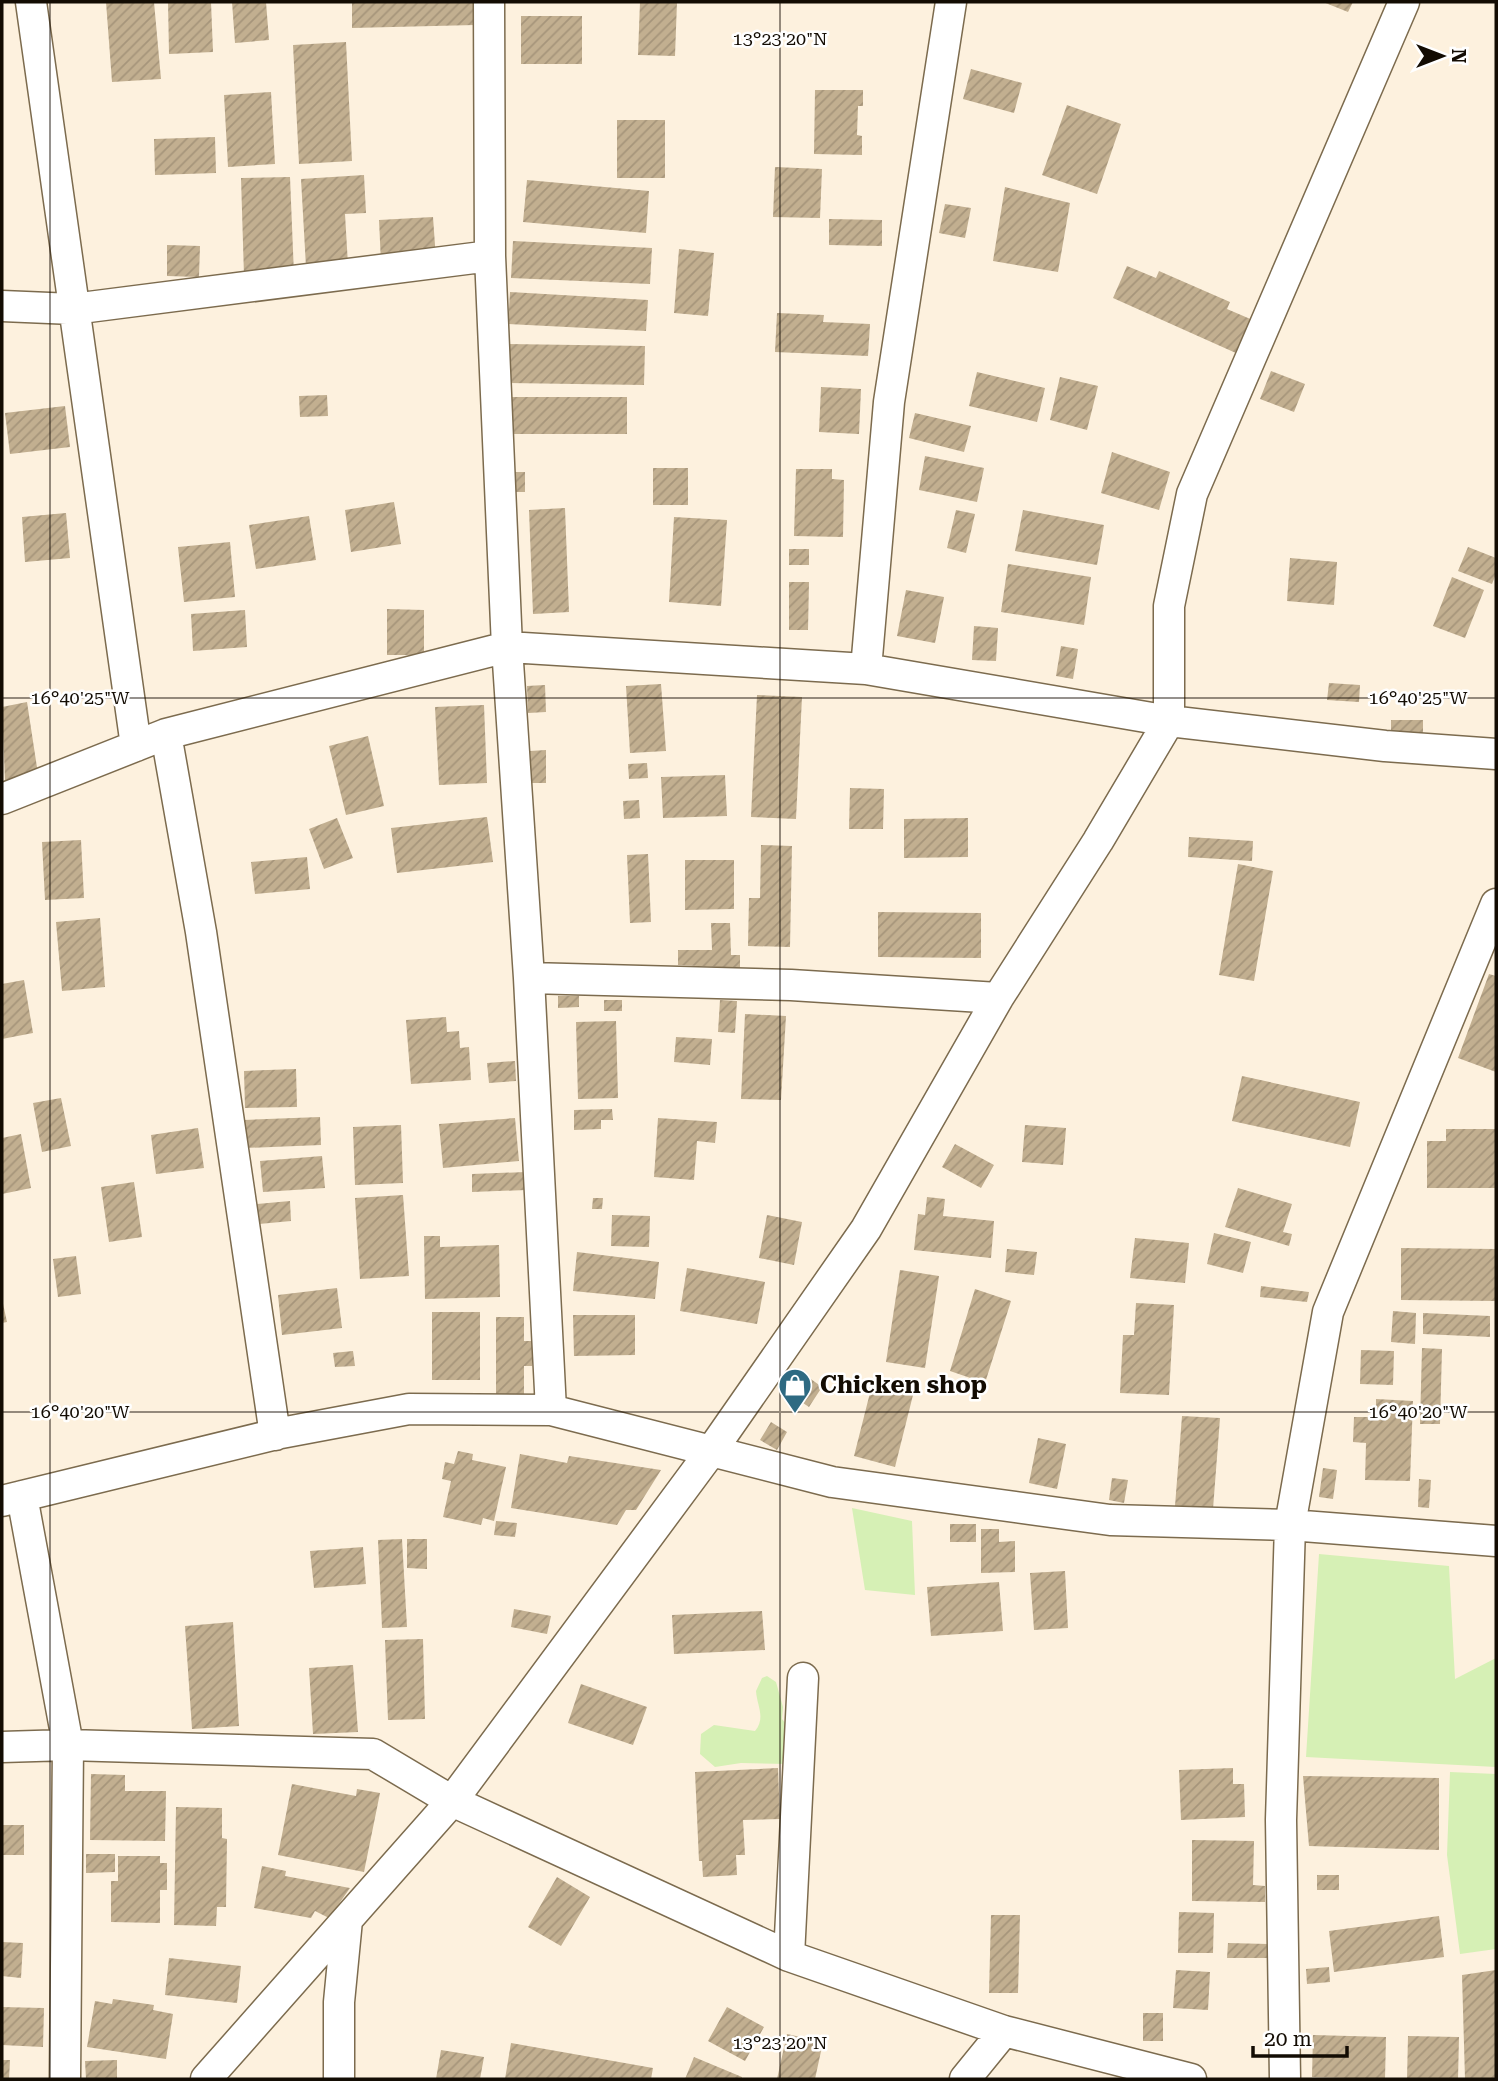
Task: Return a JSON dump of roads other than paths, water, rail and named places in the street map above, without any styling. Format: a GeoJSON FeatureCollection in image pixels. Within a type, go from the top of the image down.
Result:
{"type":"FeatureCollection","features":[{"type":"Feature","properties":{"kind":"street"},"geometry":{"type":"LineString","coordinates":[[31,2],[136,746]]}},
{"type":"Feature","properties":{"kind":"street"},"geometry":{"type":"LineString","coordinates":[[489,2],[490,256],[507,647],[529,978],[551,1410]]}},
{"type":"Feature","properties":{"kind":"street"},"geometry":{"type":"LineString","coordinates":[[866,669],[888,402],[951,2]]}},
{"type":"Feature","properties":{"kind":"street"},"geometry":{"type":"LineString","coordinates":[[206,2079],[452,1801],[712,1450],[866,1229],[998,998],[1098,841],[1169,721],[1169,606],[1192,494],[1404,2]]}},
{"type":"Feature","properties":{"kind":"street"},"geometry":{"type":"LineString","coordinates":[[2,306],[73,309],[490,256]]}},
{"type":"Feature","properties":{"kind":"street"},"geometry":{"type":"LineString","coordinates":[[2,799],[166,734],[507,647],[866,669],[1169,721],[1385,746],[1496,754]]}},
{"type":"Feature","properties":{"kind":"street"},"geometry":{"type":"LineString","coordinates":[[166,734],[201,932],[275,1435]]}},
{"type":"Feature","properties":{"kind":"street"},"geometry":{"type":"LineString","coordinates":[[1285,2079],[1281,1820],[1290,1525],[1328,1312],[1496,904]]}},
{"type":"Feature","properties":{"kind":"street"},"geometry":{"type":"LineString","coordinates":[[529,978],[791,985],[998,998]]}},
{"type":"Feature","properties":{"kind":"street"},"geometry":{"type":"LineString","coordinates":[[65,2079],[68,1745],[12,1499],[275,1435],[409,1409],[551,1410],[832,1482],[1110,1520],[1290,1525],[1496,1541]]}},
{"type":"Feature","properties":{"kind":"street"},"geometry":{"type":"LineString","coordinates":[[789,1956],[803,1678]]}},
{"type":"Feature","properties":{"kind":"street"},"geometry":{"type":"LineString","coordinates":[[2,1747],[68,1745],[373,1754],[452,1801],[789,1956],[1004,2031],[1191,2079]]}},
{"type":"Feature","properties":{"kind":"street"},"geometry":{"type":"LineString","coordinates":[[339,2079],[339,2002],[347,1920]]}},
{"type":"Feature","properties":{"kind":"street"},"geometry":{"type":"LineString","coordinates":[[965,2079],[1004,2031]]}},
{"type":"Feature","properties":{"kind":"place","name":"Chicken shop"},"geometry":{"type":"Point","coordinates":[795,1415]}}]}
